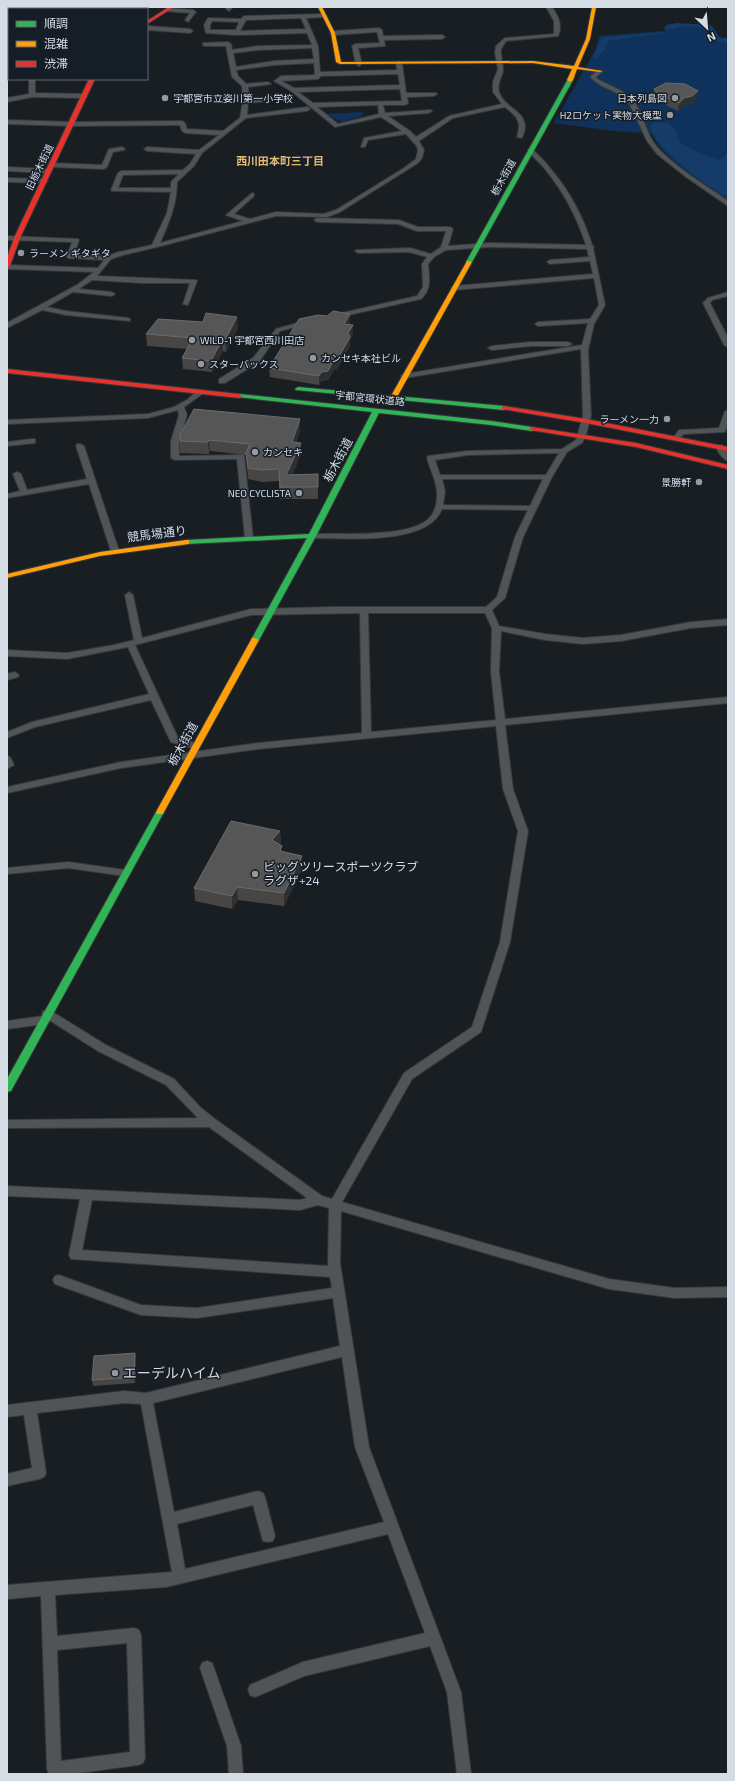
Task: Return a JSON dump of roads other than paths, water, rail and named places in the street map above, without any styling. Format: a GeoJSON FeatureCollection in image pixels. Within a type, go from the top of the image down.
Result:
{"type":"FeatureCollection","features":[{"type":"Feature","properties":{"kind":"main road"},"geometry":{"type":"LineString","coordinates":[[320,7],[332,33],[338,62],[345,64],[399,68],[499,62],[533,62],[600,71]]}},
{"type":"Feature","properties":{"kind":"main road","name":"栃木街道"},"geometry":{"type":"LineString","coordinates":[[525,150],[577,67],[588,40],[594,7]]}},
{"type":"Feature","properties":{"kind":"main road"},"geometry":{"type":"LineString","coordinates":[[148,22],[169,9]]}},
{"type":"Feature","properties":{"kind":"main road","name":"栃木街道"},"geometry":{"type":"LineString","coordinates":[[377,410],[394,397],[478,245],[568,66],[580,37],[582,22]]}},
{"type":"Feature","properties":{"kind":"main road","name":"旧栃木街道"},"geometry":{"type":"LineString","coordinates":[[7,266],[17,238],[92,80]]}},
{"type":"Feature","properties":{"kind":"main road"},"geometry":{"type":"LineString","coordinates":[[458,260],[468,242]]}},
{"type":"Feature","properties":{"kind":"main road"},"geometry":{"type":"LineString","coordinates":[[7,363],[55,367]]}},
{"type":"Feature","properties":{"kind":"main road","name":"宇都宮環状道路"},"geometry":{"type":"LineString","coordinates":[[7,371],[377,410],[582,435],[643,446],[728,467]]}},
{"type":"Feature","properties":{"kind":"main road"},"geometry":{"type":"LineString","coordinates":[[218,381],[237,383]]}},
{"type":"Feature","properties":{"kind":"main road","name":"宇都宮環状道路"},"geometry":{"type":"LineString","coordinates":[[291,388],[382,392],[394,397],[504,408],[586,421],[728,449]]}},
{"type":"Feature","properties":{"kind":"main road","name":"栃木街道"},"geometry":{"type":"LineString","coordinates":[[7,1088],[312,536],[377,410],[382,392]]}},
{"type":"Feature","properties":{"kind":"main road","name":"競馬場通り"},"geometry":{"type":"LineString","coordinates":[[7,576],[115,551],[186,542],[312,536]]}},
{"type":"Feature","properties":{"kind":"street"},"geometry":{"type":"LineString","coordinates":[[520,136],[524,130],[521,117],[514,110],[504,105],[496,89],[495,79],[501,69],[497,47],[499,43],[505,40],[556,35],[558,29],[554,16],[549,7]]}},
{"type":"Feature","properties":{"kind":"street"},"geometry":{"type":"LineString","coordinates":[[169,9],[193,12],[188,20]]}},
{"type":"Feature","properties":{"kind":"street"},"geometry":{"type":"LineString","coordinates":[[238,32],[244,18],[324,16]]}},
{"type":"Feature","properties":{"kind":"street"},"geometry":{"type":"LineString","coordinates":[[303,17],[315,46],[318,74]]}},
{"type":"Feature","properties":{"kind":"street"},"geometry":{"type":"LineString","coordinates":[[242,21],[210,19],[207,25],[208,32],[238,32],[237,33],[308,31]]}},
{"type":"Feature","properties":{"kind":"street"},"geometry":{"type":"LineString","coordinates":[[148,28],[190,31]]}},
{"type":"Feature","properties":{"kind":"street"},"geometry":{"type":"LineString","coordinates":[[332,33],[380,30],[383,45],[355,46],[359,64]]}},
{"type":"Feature","properties":{"kind":"street"},"geometry":{"type":"LineString","coordinates":[[382,38],[442,37]]}},
{"type":"Feature","properties":{"kind":"street"},"geometry":{"type":"LineString","coordinates":[[205,44],[228,44],[235,76],[245,86],[246,102],[244,117]]}},
{"type":"Feature","properties":{"kind":"street"},"geometry":{"type":"LineString","coordinates":[[230,52],[258,48],[315,46]]}},
{"type":"Feature","properties":{"kind":"street"},"geometry":{"type":"LineString","coordinates":[[234,69],[274,63],[316,61]]}},
{"type":"Feature","properties":{"kind":"street"},"geometry":{"type":"LineString","coordinates":[[154,246],[170,213],[174,196],[174,182],[192,165],[200,152],[244,117],[309,107],[405,103],[399,68],[318,74],[318,77],[281,78],[277,81],[293,90],[309,107],[337,126],[382,115],[429,112]]}},
{"type":"Feature","properties":{"kind":"street"},"geometry":{"type":"LineString","coordinates":[[600,71],[593,77],[597,81],[621,93],[631,101],[653,145],[664,156],[728,204]]}},
{"type":"Feature","properties":{"kind":"street"},"geometry":{"type":"LineString","coordinates":[[32,80],[32,95]]}},
{"type":"Feature","properties":{"kind":"street"},"geometry":{"type":"LineString","coordinates":[[245,86],[268,84]]}},
{"type":"Feature","properties":{"kind":"street"},"geometry":{"type":"LineString","coordinates":[[293,90],[402,87]]}},
{"type":"Feature","properties":{"kind":"street"},"geometry":{"type":"LineString","coordinates":[[404,95],[434,94]]}},
{"type":"Feature","properties":{"kind":"street"},"geometry":{"type":"LineString","coordinates":[[7,100],[32,95],[84,96]]}},
{"type":"Feature","properties":{"kind":"street"},"geometry":{"type":"LineString","coordinates":[[246,102],[281,98]]}},
{"type":"Feature","properties":{"kind":"street"},"geometry":{"type":"LineString","coordinates":[[7,238],[76,240],[70,257],[109,258],[121,253],[154,246],[276,214],[325,216],[338,211],[417,161],[421,155],[421,150],[416,140],[408,132],[382,115],[380,103]]}},
{"type":"Feature","properties":{"kind":"street"},"geometry":{"type":"LineString","coordinates":[[416,140],[451,117],[504,105]]}},
{"type":"Feature","properties":{"kind":"street"},"geometry":{"type":"LineString","coordinates":[[7,122],[72,124],[182,123],[185,131],[224,132]]}},
{"type":"Feature","properties":{"kind":"street"},"geometry":{"type":"LineString","coordinates":[[363,146],[366,139],[408,132]]}},
{"type":"Feature","properties":{"kind":"street"},"geometry":{"type":"LineString","coordinates":[[7,169],[104,167],[111,150],[122,149]]}},
{"type":"Feature","properties":{"kind":"street"},"geometry":{"type":"LineString","coordinates":[[146,149],[200,152]]}},
{"type":"Feature","properties":{"kind":"street"},"geometry":{"type":"LineString","coordinates":[[7,653],[67,656],[134,642],[251,612],[488,610],[501,598],[519,538],[548,477],[564,451],[579,441],[582,435],[586,421],[586,345],[593,321],[602,305],[591,247],[585,228],[560,184],[548,168],[525,150]]}},
{"type":"Feature","properties":{"kind":"street"},"geometry":{"type":"LineString","coordinates":[[173,190],[114,190],[121,172],[184,172]]}},
{"type":"Feature","properties":{"kind":"street"},"geometry":{"type":"LineString","coordinates":[[7,180],[45,181]]}},
{"type":"Feature","properties":{"kind":"street"},"geometry":{"type":"LineString","coordinates":[[250,220],[229,215],[252,195]]}},
{"type":"Feature","properties":{"kind":"street"},"geometry":{"type":"LineString","coordinates":[[316,215],[317,221],[399,222],[417,229],[450,229],[444,248]]}},
{"type":"Feature","properties":{"kind":"street"},"geometry":{"type":"LineString","coordinates":[[331,317],[419,298],[423,294],[426,287],[424,268],[432,256],[444,248],[468,242],[478,245],[591,247]]}},
{"type":"Feature","properties":{"kind":"street"},"geometry":{"type":"LineString","coordinates":[[358,251],[410,250],[419,254],[432,256]]}},
{"type":"Feature","properties":{"kind":"street"},"geometry":{"type":"LineString","coordinates":[[7,326],[72,290],[90,278],[100,270],[109,258]]}},
{"type":"Feature","properties":{"kind":"street"},"geometry":{"type":"LineString","coordinates":[[550,262],[593,259]]}},
{"type":"Feature","properties":{"kind":"street"},"geometry":{"type":"LineString","coordinates":[[7,266],[100,270]]}},
{"type":"Feature","properties":{"kind":"street"},"geometry":{"type":"LineString","coordinates":[[454,288],[597,276]]}},
{"type":"Feature","properties":{"kind":"street"},"geometry":{"type":"LineString","coordinates":[[90,278],[143,282],[194,281],[186,304]]}},
{"type":"Feature","properties":{"kind":"street"},"geometry":{"type":"LineString","coordinates":[[72,290],[112,294]]}},
{"type":"Feature","properties":{"kind":"street"},"geometry":{"type":"LineString","coordinates":[[728,294],[710,299],[706,303],[728,345]]}},
{"type":"Feature","properties":{"kind":"street"},"geometry":{"type":"LineString","coordinates":[[40,307],[66,313],[128,320]]}},
{"type":"Feature","properties":{"kind":"street"},"geometry":{"type":"LineString","coordinates":[[218,381],[256,360],[278,330],[316,320]]}},
{"type":"Feature","properties":{"kind":"street"},"geometry":{"type":"LineString","coordinates":[[538,324],[593,321]]}},
{"type":"Feature","properties":{"kind":"street"},"geometry":{"type":"LineString","coordinates":[[492,348],[531,344],[586,345]]}},
{"type":"Feature","properties":{"kind":"street"},"geometry":{"type":"LineString","coordinates":[[406,376],[586,345]]}},
{"type":"Feature","properties":{"kind":"street"},"geometry":{"type":"LineString","coordinates":[[7,422],[139,417],[168,412],[189,402],[201,392]]}},
{"type":"Feature","properties":{"kind":"street"},"geometry":{"type":"LineString","coordinates":[[180,407],[184,416],[175,441],[175,458],[240,456],[249,538]]}},
{"type":"Feature","properties":{"kind":"street"},"geometry":{"type":"LineString","coordinates":[[676,438],[682,432],[725,429],[728,413]]}},
{"type":"Feature","properties":{"kind":"street"},"geometry":{"type":"LineString","coordinates":[[7,444],[32,441]]}},
{"type":"Feature","properties":{"kind":"street"},"geometry":{"type":"LineString","coordinates":[[80,446],[90,481],[115,551]]}},
{"type":"Feature","properties":{"kind":"street"},"geometry":{"type":"LineString","coordinates":[[719,447],[728,459]]}},
{"type":"Feature","properties":{"kind":"street"},"geometry":{"type":"LineString","coordinates":[[312,536],[394,535],[420,529],[434,519],[441,501],[438,477],[431,458],[468,453],[564,451]]}},
{"type":"Feature","properties":{"kind":"street"},"geometry":{"type":"LineString","coordinates":[[17,474],[24,492]]}},
{"type":"Feature","properties":{"kind":"street"},"geometry":{"type":"LineString","coordinates":[[438,477],[548,477]]}},
{"type":"Feature","properties":{"kind":"street"},"geometry":{"type":"LineString","coordinates":[[7,496],[90,481]]}},
{"type":"Feature","properties":{"kind":"street"},"geometry":{"type":"LineString","coordinates":[[438,507],[533,508]]}},
{"type":"Feature","properties":{"kind":"street"},"geometry":{"type":"LineString","coordinates":[[129,595],[134,642],[154,696],[174,740],[195,746]]}},
{"type":"Feature","properties":{"kind":"street"},"geometry":{"type":"LineString","coordinates":[[364,610],[367,736]]}},
{"type":"Feature","properties":{"kind":"street"},"geometry":{"type":"LineString","coordinates":[[464,1774],[454,1692],[391,1527],[362,1446],[335,1272],[335,1204],[408,1076],[477,1029],[505,942],[522,831],[508,789],[495,672],[498,639],[496,628],[488,610]]}},
{"type":"Feature","properties":{"kind":"street"},"geometry":{"type":"LineString","coordinates":[[496,628],[583,642],[621,638],[691,625],[728,622]]}},
{"type":"Feature","properties":{"kind":"street"},"geometry":{"type":"LineString","coordinates":[[7,735],[32,725],[154,696]]}},
{"type":"Feature","properties":{"kind":"street"},"geometry":{"type":"LineString","coordinates":[[7,790],[122,765],[258,746],[728,700]]}},
{"type":"Feature","properties":{"kind":"street"},"geometry":{"type":"LineString","coordinates":[[7,758],[9,765],[7,766]]}},
{"type":"Feature","properties":{"kind":"street"},"geometry":{"type":"LineString","coordinates":[[7,871],[68,865],[125,873]]}},
{"type":"Feature","properties":{"kind":"street"},"geometry":{"type":"LineString","coordinates":[[7,1025],[45,1017],[102,1048],[170,1082],[196,1110],[211,1122],[318,1200],[609,1284],[675,1293],[728,1292]]}},
{"type":"Feature","properties":{"kind":"street"},"geometry":{"type":"LineString","coordinates":[[7,1124],[211,1122]]}},
{"type":"Feature","properties":{"kind":"street"},"geometry":{"type":"LineString","coordinates":[[7,1191],[300,1204],[318,1200]]}},
{"type":"Feature","properties":{"kind":"street"},"geometry":{"type":"LineString","coordinates":[[87,1195],[76,1255],[335,1272]]}},
{"type":"Feature","properties":{"kind":"street"},"geometry":{"type":"LineString","coordinates":[[59,1280],[141,1310],[196,1313],[338,1292]]}},
{"type":"Feature","properties":{"kind":"street"},"geometry":{"type":"LineString","coordinates":[[7,1412],[124,1397],[146,1399],[346,1350]]}},
{"type":"Feature","properties":{"kind":"street"},"geometry":{"type":"LineString","coordinates":[[146,1399],[180,1577]]}},
{"type":"Feature","properties":{"kind":"street"},"geometry":{"type":"LineString","coordinates":[[7,1480],[39,1473],[30,1409]]}},
{"type":"Feature","properties":{"kind":"street"},"geometry":{"type":"LineString","coordinates":[[169,1520],[258,1497],[268,1536]]}},
{"type":"Feature","properties":{"kind":"street"},"geometry":{"type":"LineString","coordinates":[[7,1592],[166,1580],[391,1527]]}},
{"type":"Feature","properties":{"kind":"street"},"geometry":{"type":"LineString","coordinates":[[48,1589],[54,1769],[138,1758],[134,1635],[50,1644]]}},
{"type":"Feature","properties":{"kind":"street"},"geometry":{"type":"LineString","coordinates":[[255,1690],[303,1669],[434,1638]]}},
{"type":"Feature","properties":{"kind":"street"},"geometry":{"type":"LineString","coordinates":[[207,1668],[234,1746],[236,1774]]}},
{"type":"Feature","properties":{"kind":"place","name":"宇都宮市立姿川第一小学校"},"geometry":{"type":"Point","coordinates":[165,98]}},
{"type":"Feature","properties":{"kind":"place","name":"日本列島図"},"geometry":{"type":"Point","coordinates":[675,98]}},
{"type":"Feature","properties":{"kind":"place","name":"H2ロケット実物大模型"},"geometry":{"type":"Point","coordinates":[670,115]}},
{"type":"Feature","properties":{"kind":"place","name":"ラーメン ギタギタ"},"geometry":{"type":"Point","coordinates":[21,253]}},
{"type":"Feature","properties":{"kind":"place","name":"WILD-1 宇都宮西川田店"},"geometry":{"type":"Point","coordinates":[192,340]}},
{"type":"Feature","properties":{"kind":"place","name":"カンセキ本社ビル"},"geometry":{"type":"Point","coordinates":[313,358]}},
{"type":"Feature","properties":{"kind":"place","name":"スターバックス"},"geometry":{"type":"Point","coordinates":[201,364]}},
{"type":"Feature","properties":{"kind":"place","name":"ラーメン一力"},"geometry":{"type":"Point","coordinates":[667,419]}},
{"type":"Feature","properties":{"kind":"place","name":"カンセキ"},"geometry":{"type":"Point","coordinates":[255,452]}},
{"type":"Feature","properties":{"kind":"place","name":"景勝軒"},"geometry":{"type":"Point","coordinates":[699,482]}},
{"type":"Feature","properties":{"kind":"place","name":"NEO CYCLISTA"},"geometry":{"type":"Point","coordinates":[299,493]}},
{"type":"Feature","properties":{"kind":"place","name":"ビッグツリースポーツクラブ ラグザ+24"},"geometry":{"type":"Point","coordinates":[255,874]}},
{"type":"Feature","properties":{"kind":"place","name":"エーデルハイム"},"geometry":{"type":"Point","coordinates":[115,1373]}},
{"type":"Feature","properties":{"kind":"district","name":"西川田本町三丁目"},"geometry":{"type":"Point","coordinates":[280,161]}}]}
